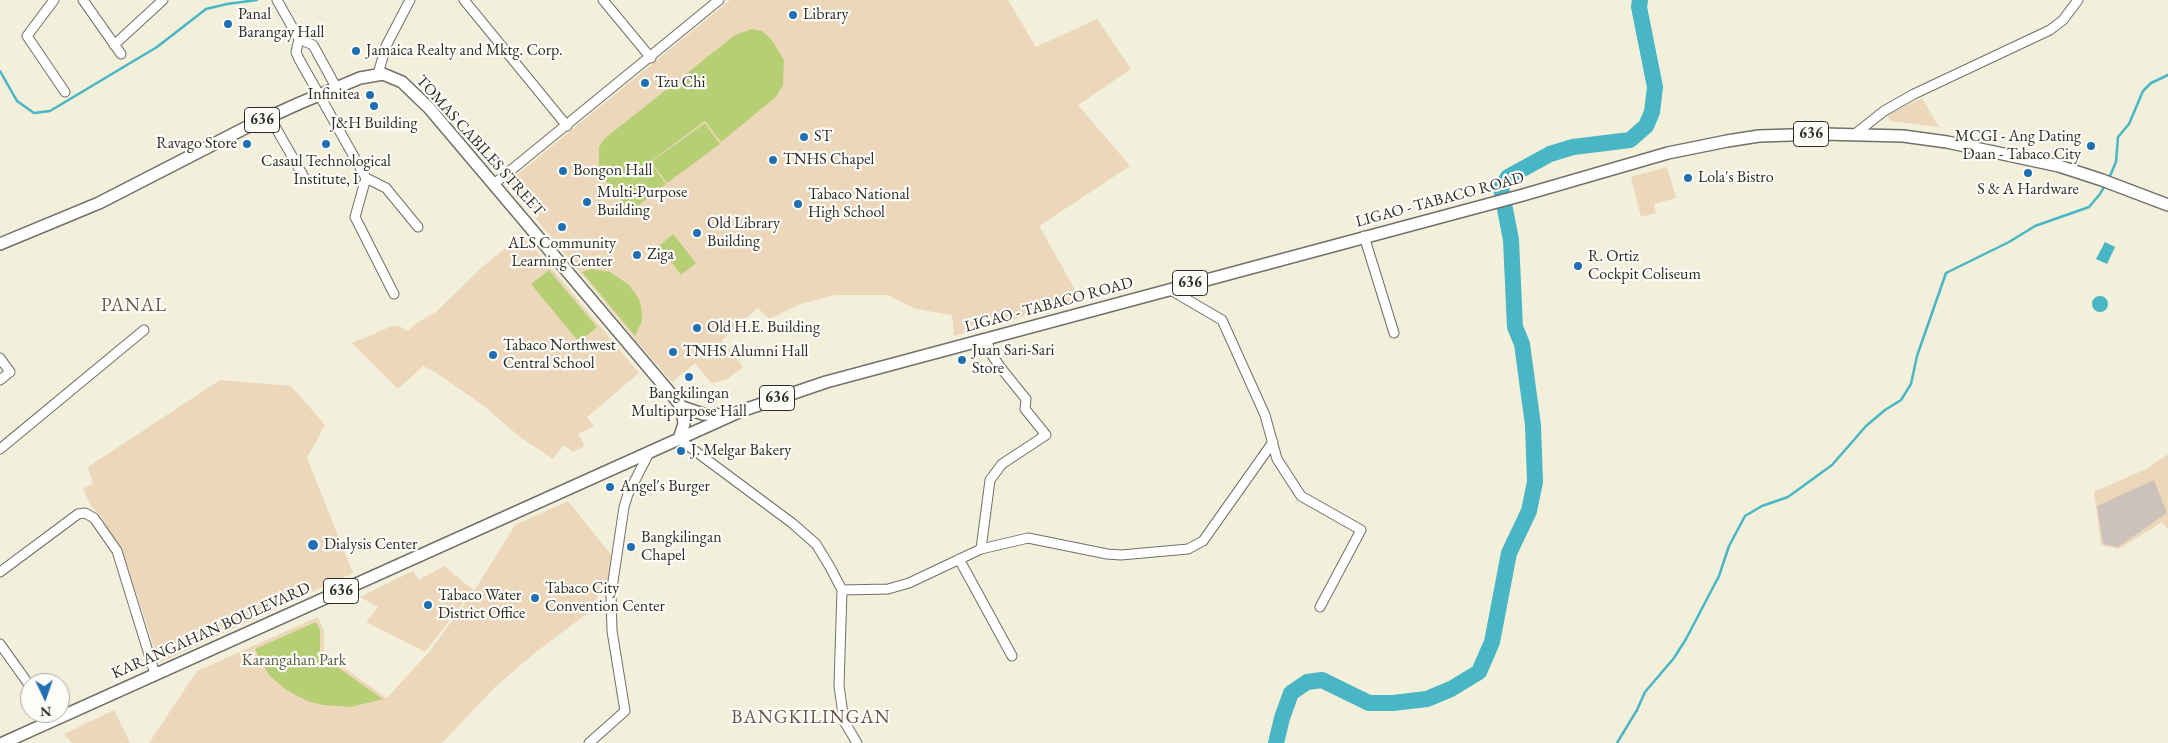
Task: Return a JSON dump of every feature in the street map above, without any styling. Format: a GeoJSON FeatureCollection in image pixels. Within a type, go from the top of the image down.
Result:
{"type":"FeatureCollection","features":[{"type":"Feature","properties":{"kind":"main road","name":"636"},"geometry":{"type":"LineString","coordinates":[[0,244],[99,203],[269,116],[336,87],[360,78],[378,74]]}},
{"type":"Feature","properties":{"kind":"main road","name":"TOMAS CABILES STREET"},"geometry":{"type":"LineString","coordinates":[[378,74],[395,78],[414,93],[494,184],[682,408]]}},
{"type":"Feature","properties":{"kind":"main road","name":"LIGAO - TABACO ROAD"},"geometry":{"type":"LineString","coordinates":[[679,439],[728,415],[826,382],[1364,236],[1490,204],[1668,153],[1759,136],[1855,134],[1947,142],[2059,166],[2106,181],[2168,205]]}},
{"type":"Feature","properties":{"kind":"main road","name":"LIGAO - TABACO ROAD"},"geometry":{"type":"LineString","coordinates":[[682,408],[703,414],[728,415]]}},
{"type":"Feature","properties":{"kind":"main road"},"geometry":{"type":"LineString","coordinates":[[679,439],[684,424],[682,408]]}},
{"type":"Feature","properties":{"kind":"main road","name":"KARANGAHAN BOULEVARD"},"geometry":{"type":"LineString","coordinates":[[70,709],[155,674],[679,439]]}},
{"type":"Feature","properties":{"kind":"main road","name":"KARANGAHAN BOULEVARD"},"geometry":{"type":"LineString","coordinates":[[3,743],[39,723]]}},
{"type":"Feature","properties":{"kind":"street"},"geometry":{"type":"LineString","coordinates":[[54,0],[27,36],[64,92]]}},
{"type":"Feature","properties":{"kind":"street"},"geometry":{"type":"LineString","coordinates":[[83,0],[121,54]]}},
{"type":"Feature","properties":{"kind":"street"},"geometry":{"type":"LineString","coordinates":[[114,45],[163,0]]}},
{"type":"Feature","properties":{"kind":"street"},"geometry":{"type":"LineString","coordinates":[[378,74],[386,46],[410,0]]}},
{"type":"Feature","properties":{"kind":"street"},"geometry":{"type":"LineString","coordinates":[[464,0],[567,126]]}},
{"type":"Feature","properties":{"kind":"street"},"geometry":{"type":"LineString","coordinates":[[603,0],[651,58]]}},
{"type":"Feature","properties":{"kind":"street"},"geometry":{"type":"LineString","coordinates":[[494,184],[651,58],[719,0]]}},
{"type":"Feature","properties":{"kind":"street"},"geometry":{"type":"LineString","coordinates":[[1855,134],[1884,111],[1914,94],[2050,30],[2063,20],[2078,0]]}},
{"type":"Feature","properties":{"kind":"street"},"geometry":{"type":"LineString","coordinates":[[278,3],[299,39],[313,45],[336,87]]}},
{"type":"Feature","properties":{"kind":"street"},"geometry":{"type":"LineString","coordinates":[[299,39],[296,52],[299,59],[366,178],[386,188],[418,227]]}},
{"type":"Feature","properties":{"kind":"street"},"geometry":{"type":"LineString","coordinates":[[269,116],[305,179]]}},
{"type":"Feature","properties":{"kind":"street"},"geometry":{"type":"LineString","coordinates":[[366,178],[355,216],[394,294]]}},
{"type":"Feature","properties":{"kind":"street"},"geometry":{"type":"LineString","coordinates":[[1364,236],[1394,333]]}},
{"type":"Feature","properties":{"kind":"street"},"geometry":{"type":"LineString","coordinates":[[1169,289],[1222,320],[1265,415],[1277,459],[1301,496],[1361,530],[1320,607]]}},
{"type":"Feature","properties":{"kind":"street"},"geometry":{"type":"LineString","coordinates":[[0,450],[144,330]]}},
{"type":"Feature","properties":{"kind":"street"},"geometry":{"type":"LineString","coordinates":[[981,549],[990,480],[1002,464],[1046,435],[1024,409],[1026,399],[992,355],[986,339]]}},
{"type":"Feature","properties":{"kind":"street"},"geometry":{"type":"LineString","coordinates":[[0,358],[10,372],[0,380]]}},
{"type":"Feature","properties":{"kind":"street"},"geometry":{"type":"LineString","coordinates":[[679,439],[792,523],[816,544],[842,590],[839,686],[844,721],[857,743]]}},
{"type":"Feature","properties":{"kind":"street"},"geometry":{"type":"LineString","coordinates":[[842,590],[888,589],[909,583],[981,549],[1011,540],[1028,538],[1107,554],[1122,555],[1188,549],[1203,541],[1273,442]]}},
{"type":"Feature","properties":{"kind":"street"},"geometry":{"type":"LineString","coordinates":[[589,743],[625,711],[612,631],[611,595],[624,508],[628,494],[650,451]]}},
{"type":"Feature","properties":{"kind":"street"},"geometry":{"type":"LineString","coordinates":[[0,572],[78,514],[84,513],[94,518],[108,535],[120,560],[155,674]]}},
{"type":"Feature","properties":{"kind":"street"},"geometry":{"type":"LineString","coordinates":[[959,559],[1012,656]]}},
{"type":"Feature","properties":{"kind":"street"},"geometry":{"type":"LineString","coordinates":[[0,644],[21,673]]}},
{"type":"Feature","properties":{"kind":"shaded area","name":"Tabaco National High School"},"geometry":{"type":"Polygon","coordinates":[[[730,0],[1008,0],[1036,47],[1097,19],[1131,69],[1078,105],[1130,166],[1039,226],[1081,300],[954,336],[952,315],[916,309],[887,295],[835,295],[800,304],[769,319],[758,308],[722,340],[743,367],[726,380],[711,383],[695,363],[672,382],[507,183],[730,0]]]}},
{"type":"Feature","properties":{"kind":"shaded area"},"geometry":{"type":"Polygon","coordinates":[[[1922,98],[1939,127],[1890,121],[1887,115],[1922,98]]]}},
{"type":"Feature","properties":{"kind":"shaded area"},"geometry":{"type":"Polygon","coordinates":[[[1667,167],[1676,198],[1654,204],[1656,213],[1641,217],[1631,177],[1667,167]]]}},
{"type":"Feature","properties":{"kind":"shaded area","name":"Tabaco Northwest Central School"},"geometry":{"type":"Polygon","coordinates":[[[523,234],[639,373],[587,417],[594,426],[578,434],[585,446],[573,452],[564,445],[553,459],[520,437],[484,406],[435,372],[423,366],[398,389],[352,343],[392,326],[399,326],[408,331],[415,324],[436,312],[482,267],[523,234]]]}},
{"type":"Feature","properties":{"kind":"shaded area"},"geometry":{"type":"Polygon","coordinates":[[[220,380],[291,386],[325,425],[307,458],[353,573],[159,663],[128,568],[101,516],[91,506],[83,489],[93,483],[88,467],[220,380]]]}},
{"type":"Feature","properties":{"kind":"shaded area"},"geometry":{"type":"Polygon","coordinates":[[[2168,454],[2168,530],[2162,522],[2119,549],[2101,545],[2094,492],[2146,469],[2168,454]]]}},
{"type":"Feature","properties":{"kind":"shaded area"},"geometry":{"type":"Polygon","coordinates":[[[2154,480],[2167,513],[2118,547],[2103,544],[2097,506],[2154,480]]]}},
{"type":"Feature","properties":{"kind":"shaded area"},"geometry":{"type":"Polygon","coordinates":[[[568,501],[612,556],[609,585],[601,584],[593,609],[536,652],[496,686],[442,743],[149,743],[197,671],[318,617],[324,631],[324,654],[387,698],[429,652],[476,588],[515,525],[568,501]]]}},
{"type":"Feature","properties":{"kind":"shaded area"},"geometry":{"type":"Polygon","coordinates":[[[444,566],[473,590],[425,652],[366,622],[378,607],[360,597],[413,571],[419,580],[444,566]]]}},
{"type":"Feature","properties":{"kind":"shaded area"},"geometry":{"type":"Polygon","coordinates":[[[114,710],[130,743],[72,743],[64,734],[114,710]]]}},
{"type":"Feature","properties":{"kind":"green space"},"geometry":{"type":"Polygon","coordinates":[[[752,29],[762,31],[771,39],[784,60],[783,85],[776,97],[721,142],[705,121],[650,162],[666,184],[630,212],[599,172],[599,147],[604,139],[735,35],[752,29]]]}},
{"type":"Feature","properties":{"kind":"green space"},"geometry":{"type":"Polygon","coordinates":[[[705,123],[720,144],[667,183],[651,162],[705,123]]]}},
{"type":"Feature","properties":{"kind":"green space"},"geometry":{"type":"Polygon","coordinates":[[[673,234],[696,263],[681,275],[659,246],[673,234]]]}},
{"type":"Feature","properties":{"kind":"green space"},"geometry":{"type":"Polygon","coordinates":[[[591,269],[610,272],[628,284],[635,293],[640,301],[642,321],[635,336],[582,272],[591,269]]]}},
{"type":"Feature","properties":{"kind":"green space"},"geometry":{"type":"Polygon","coordinates":[[[549,270],[597,327],[579,342],[531,284],[549,270]]]}},
{"type":"Feature","properties":{"kind":"green space","name":"Karangahan Park"},"geometry":{"type":"Polygon","coordinates":[[[316,622],[320,631],[320,655],[383,699],[351,707],[323,705],[307,701],[285,689],[270,676],[255,649],[316,622]]]}},
{"type":"Feature","properties":{"kind":"water"},"geometry":{"type":"Polygon","coordinates":[[[2105,242],[2115,247],[2107,264],[2096,259],[2105,242]]]}},
{"type":"Feature","properties":{"kind":"water"},"geometry":{"type":"Polygon","coordinates":[[[2100,296],[2106,298],[2108,304],[2106,310],[2100,312],[2094,310],[2092,304],[2094,298],[2100,296]]]}},
{"type":"Feature","properties":{"kind":"waterway"},"geometry":{"type":"LineString","coordinates":[[0,71],[17,101],[34,113],[50,111],[157,47],[206,9],[257,0]]}},
{"type":"Feature","properties":{"kind":"waterway"},"geometry":{"type":"LineString","coordinates":[[1276,743],[1291,693],[1307,682],[1322,680],[1369,703],[1393,703],[1427,699],[1451,689],[1479,672],[1492,642],[1509,553],[1529,511],[1535,482],[1533,425],[1522,344],[1515,327],[1511,240],[1501,188],[1508,177],[1550,154],[1573,147],[1630,140],[1646,126],[1652,112],[1655,87],[1639,7],[1640,0]]}},
{"type":"Feature","properties":{"kind":"waterway"},"geometry":{"type":"LineString","coordinates":[[2109,178],[2116,162],[2118,137],[2129,124],[2143,91],[2151,83],[2168,75]]}},
{"type":"Feature","properties":{"kind":"waterway"},"geometry":{"type":"LineString","coordinates":[[1617,743],[1637,710],[1645,692],[1674,658],[1686,639],[1719,576],[1729,546],[1745,516],[1762,506],[1788,497],[1832,465],[1866,426],[1885,410],[1901,400],[1911,384],[1917,356],[1946,273],[2009,242],[2035,226],[2089,207],[2105,185]]}},
{"type":"Feature","properties":{"kind":"place","name":"Library"},"geometry":{"type":"Point","coordinates":[793,15]}},
{"type":"Feature","properties":{"kind":"place","name":"Panal Barangay Hall"},"geometry":{"type":"Point","coordinates":[228,24]}},
{"type":"Feature","properties":{"kind":"place","name":"Jamaica Realty and Mktg. Corp."},"geometry":{"type":"Point","coordinates":[356,51]}},
{"type":"Feature","properties":{"kind":"place","name":"Tzu Chi"},"geometry":{"type":"Point","coordinates":[645,83]}},
{"type":"Feature","properties":{"kind":"place","name":"Infinitea"},"geometry":{"type":"Point","coordinates":[370,95]}},
{"type":"Feature","properties":{"kind":"place","name":"J&H Building"},"geometry":{"type":"Point","coordinates":[374,106]}},
{"type":"Feature","properties":{"kind":"place","name":"ST"},"geometry":{"type":"Point","coordinates":[804,137]}},
{"type":"Feature","properties":{"kind":"place","name":"Ravago Store"},"geometry":{"type":"Point","coordinates":[247,144]}},
{"type":"Feature","properties":{"kind":"place","name":"Casaul Technological Institute, I"},"geometry":{"type":"Point","coordinates":[326,144]}},
{"type":"Feature","properties":{"kind":"place","name":"MCGI - Ang Dating Daan - Tabaco City"},"geometry":{"type":"Point","coordinates":[2091,146]}},
{"type":"Feature","properties":{"kind":"place","name":"TNHS Chapel"},"geometry":{"type":"Point","coordinates":[773,160]}},
{"type":"Feature","properties":{"kind":"place","name":"Bongon Hall"},"geometry":{"type":"Point","coordinates":[563,171]}},
{"type":"Feature","properties":{"kind":"place","name":"S & A Hardware"},"geometry":{"type":"Point","coordinates":[2028,173]}},
{"type":"Feature","properties":{"kind":"place","name":"Lola's Bistro"},"geometry":{"type":"Point","coordinates":[1688,178]}},
{"type":"Feature","properties":{"kind":"place","name":"Multi-Purpose Building"},"geometry":{"type":"Point","coordinates":[587,202]}},
{"type":"Feature","properties":{"kind":"place","name":"Tabaco National High School"},"geometry":{"type":"Point","coordinates":[798,204]}},
{"type":"Feature","properties":{"kind":"place","name":"ALS Community Learning Center"},"geometry":{"type":"Point","coordinates":[562,227]}},
{"type":"Feature","properties":{"kind":"place","name":"Old Library Building"},"geometry":{"type":"Point","coordinates":[697,233]}},
{"type":"Feature","properties":{"kind":"place","name":"Ziga"},"geometry":{"type":"Point","coordinates":[637,255]}},
{"type":"Feature","properties":{"kind":"place","name":"R. Ortiz Cockpit Coliseum"},"geometry":{"type":"Point","coordinates":[1578,266]}},
{"type":"Feature","properties":{"kind":"place","name":"Old H.E. Building"},"geometry":{"type":"Point","coordinates":[697,328]}},
{"type":"Feature","properties":{"kind":"place","name":"TNHS Alumni Hall"},"geometry":{"type":"Point","coordinates":[673,352]}},
{"type":"Feature","properties":{"kind":"place","name":"Tabaco Northwest Central School"},"geometry":{"type":"Point","coordinates":[493,355]}},
{"type":"Feature","properties":{"kind":"place","name":"Juan Sari-Sari Store"},"geometry":{"type":"Point","coordinates":[962,360]}},
{"type":"Feature","properties":{"kind":"place","name":"Bangkilingan Multipurpose Hall"},"geometry":{"type":"Point","coordinates":[689,377]}},
{"type":"Feature","properties":{"kind":"place","name":"J. Melgar Bakery"},"geometry":{"type":"Point","coordinates":[681,451]}},
{"type":"Feature","properties":{"kind":"place","name":"Angel's Burger"},"geometry":{"type":"Point","coordinates":[610,487]}},
{"type":"Feature","properties":{"kind":"place","name":"Dialysis Center"},"geometry":{"type":"Point","coordinates":[313,545]}},
{"type":"Feature","properties":{"kind":"place","name":"Bangkilingan Chapel"},"geometry":{"type":"Point","coordinates":[631,547]}},
{"type":"Feature","properties":{"kind":"place","name":"Tabaco City Convention Center"},"geometry":{"type":"Point","coordinates":[535,598]}},
{"type":"Feature","properties":{"kind":"place","name":"Tabaco Water District Office"},"geometry":{"type":"Point","coordinates":[428,605]}},
{"type":"Feature","properties":{"kind":"district","name":"PANAL"},"geometry":{"type":"Point","coordinates":[134,306]}},
{"type":"Feature","properties":{"kind":"district","name":"BANGKILINGAN"},"geometry":{"type":"Point","coordinates":[811,718]}}]}
